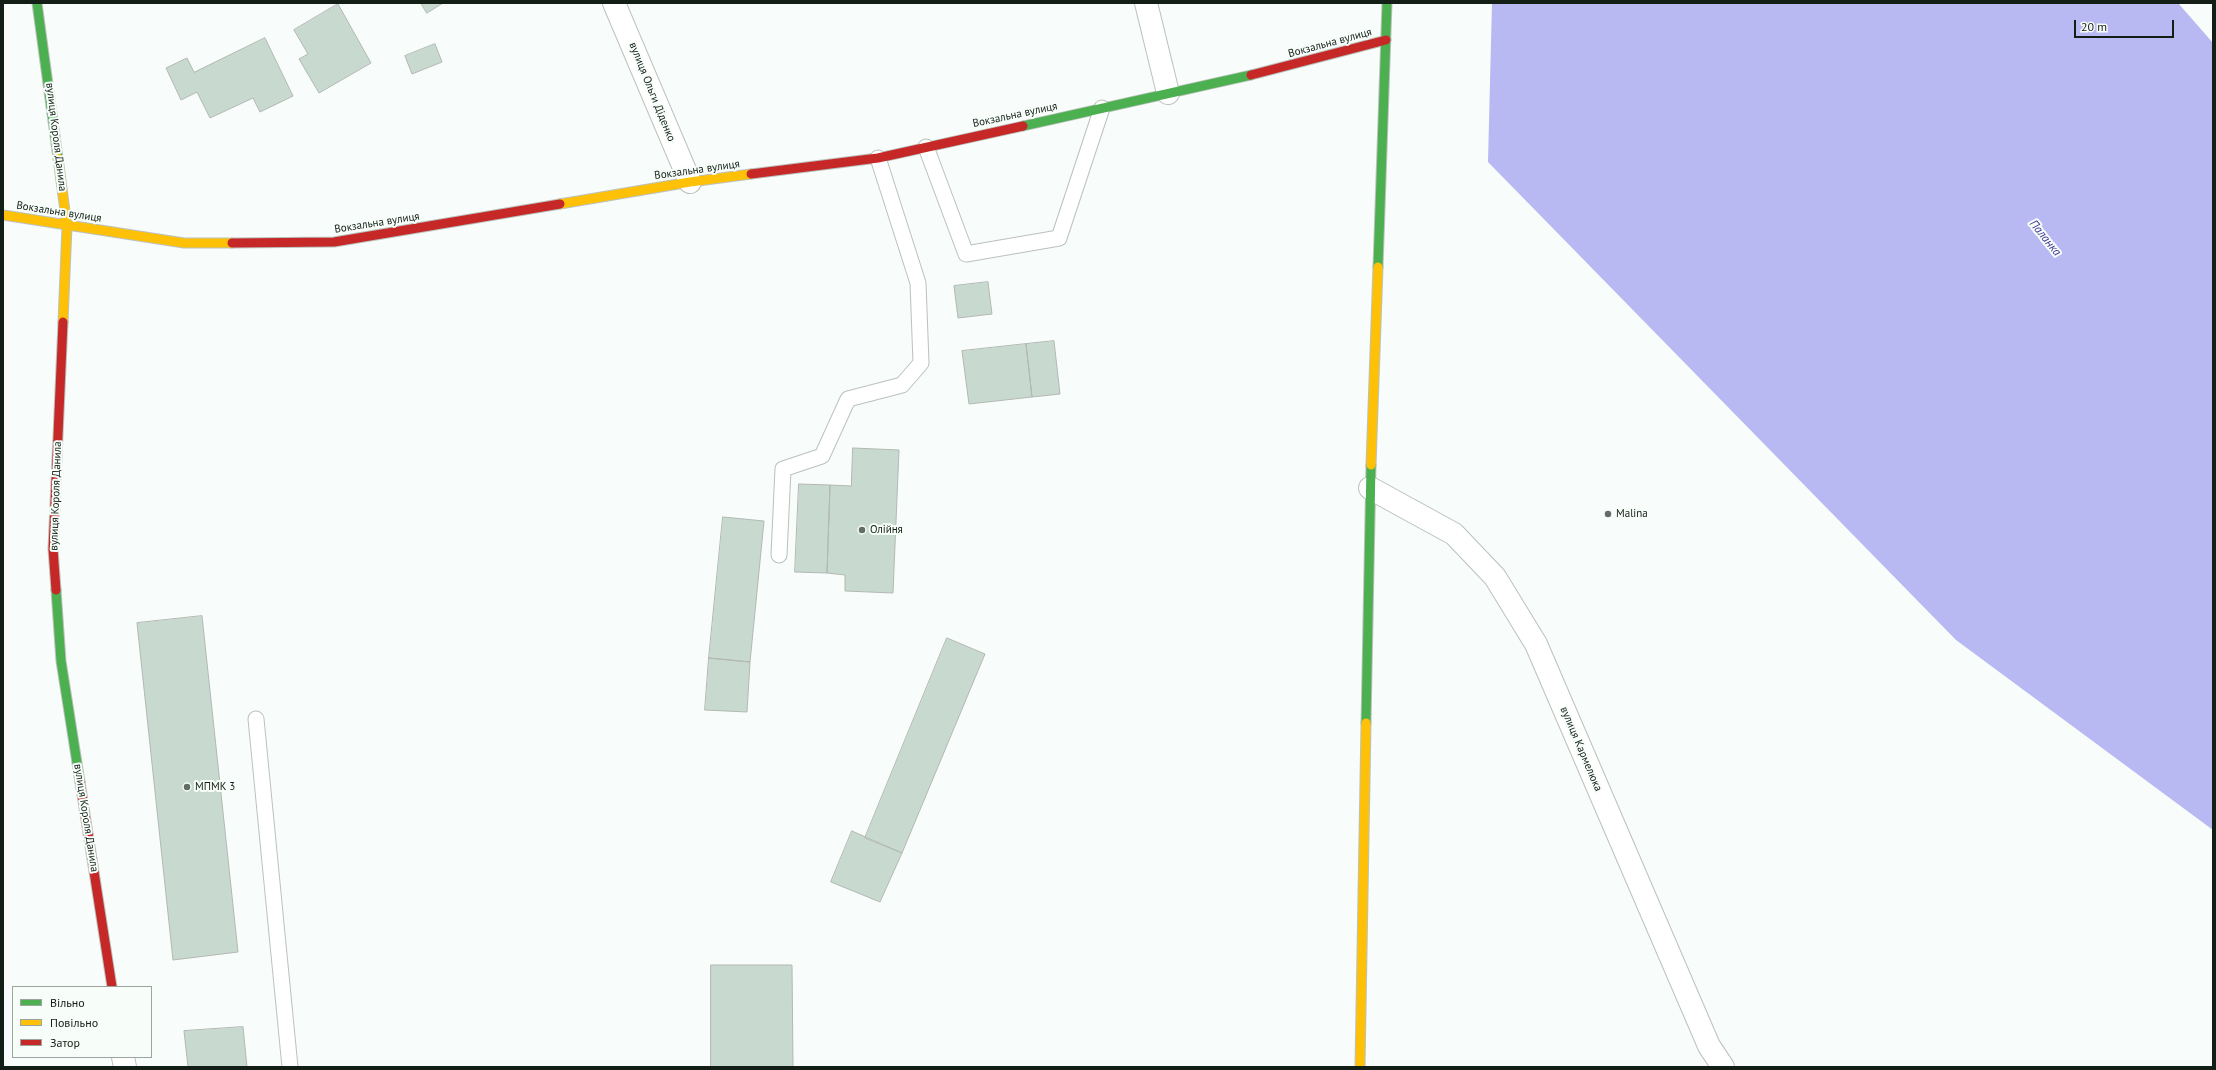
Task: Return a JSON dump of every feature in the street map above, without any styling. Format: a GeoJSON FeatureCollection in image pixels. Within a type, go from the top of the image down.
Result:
{"type":"FeatureCollection","features":[{"type":"Feature","properties":{"kind":"main road","name":"вулиця Короля Данила"},"geometry":{"type":"LineString","coordinates":[[37,3],[68,226],[53,549],[56,612],[61,661],[112,986]]}},
{"type":"Feature","properties":{"kind":"main road"},"geometry":{"type":"LineString","coordinates":[[1360,1067],[1370,488],[1387,3]]}},
{"type":"Feature","properties":{"kind":"main road","name":"Вокзальна вулиця"},"geometry":{"type":"LineString","coordinates":[[3,215],[184,243],[334,242],[690,182],[878,158],[1279,69],[1386,40]]}},
{"type":"Feature","properties":{"kind":"street","name":"вулиця Ольги Діденко"},"geometry":{"type":"LineString","coordinates":[[614,3],[690,182]]}},
{"type":"Feature","properties":{"kind":"street"},"geometry":{"type":"LineString","coordinates":[[1146,3],[1168,94]]}},
{"type":"Feature","properties":{"kind":"street","name":"вулиця Кармелюка"},"geometry":{"type":"LineString","coordinates":[[1370,488],[1454,534],[1496,577],[1532,637],[1710,1046],[1723,1067]]}},
{"type":"Feature","properties":{"kind":"lane"},"geometry":{"type":"LineString","coordinates":[[926,147],[966,254],[1059,238],[1102,108]]}},
{"type":"Feature","properties":{"kind":"lane"},"geometry":{"type":"LineString","coordinates":[[779,555],[783,469],[822,456],[848,399],[902,385],[921,363],[918,283],[878,158]]}},
{"type":"Feature","properties":{"kind":"lane"},"geometry":{"type":"LineString","coordinates":[[256,719],[290,1067]]}},
{"type":"Feature","properties":{"kind":"water","name":"Паланка"},"geometry":{"type":"Polygon","coordinates":[[[1492,3],[2178,3],[2213,43],[2213,830],[1956,640],[1488,162],[1492,3]]]}},
{"type":"Feature","properties":{"kind":"building"},"geometry":{"type":"Polygon","coordinates":[[[421,3],[443,3],[427,13],[421,3]]]}},
{"type":"Feature","properties":{"kind":"building"},"geometry":{"type":"Polygon","coordinates":[[[338,4],[371,63],[319,93],[299,59],[308,54],[294,30],[338,4]]]}},
{"type":"Feature","properties":{"kind":"building"},"geometry":{"type":"Polygon","coordinates":[[[265,38],[293,96],[260,112],[253,98],[210,118],[197,92],[181,100],[166,68],[187,58],[194,72],[265,38]]]}},
{"type":"Feature","properties":{"kind":"building"},"geometry":{"type":"Polygon","coordinates":[[[435,44],[442,62],[412,74],[405,56],[435,44]]]}},
{"type":"Feature","properties":{"kind":"building"},"geometry":{"type":"Polygon","coordinates":[[[988,282],[992,314],[958,318],[954,286],[988,282]]]}},
{"type":"Feature","properties":{"kind":"building"},"geometry":{"type":"Polygon","coordinates":[[[1054,341],[1060,394],[1032,397],[1026,344],[1054,341]]]}},
{"type":"Feature","properties":{"kind":"building"},"geometry":{"type":"Polygon","coordinates":[[[1026,344],[1032,397],[969,404],[962,351],[1026,344]]]}},
{"type":"Feature","properties":{"kind":"building","name":"Олійня"},"geometry":{"type":"Polygon","coordinates":[[[853,448],[899,450],[893,593],[845,591],[845,575],[827,573],[830,485],[851,486],[853,448]]]}},
{"type":"Feature","properties":{"kind":"building"},"geometry":{"type":"Polygon","coordinates":[[[799,484],[830,485],[827,573],[795,572],[799,484]]]}},
{"type":"Feature","properties":{"kind":"building"},"geometry":{"type":"Polygon","coordinates":[[[723,517],[764,521],[750,662],[709,658],[723,517]]]}},
{"type":"Feature","properties":{"kind":"building","name":"МПМК 3"},"geometry":{"type":"Polygon","coordinates":[[[202,616],[238,952],[173,960],[137,623],[202,616]]]}},
{"type":"Feature","properties":{"kind":"building"},"geometry":{"type":"Polygon","coordinates":[[[947,638],[985,654],[902,853],[865,838],[947,638]]]}},
{"type":"Feature","properties":{"kind":"building"},"geometry":{"type":"Polygon","coordinates":[[[709,658],[750,662],[747,712],[705,710],[709,658]]]}},
{"type":"Feature","properties":{"kind":"building"},"geometry":{"type":"Polygon","coordinates":[[[852,831],[902,853],[880,902],[831,882],[852,831]]]}},
{"type":"Feature","properties":{"kind":"building"},"geometry":{"type":"Polygon","coordinates":[[[711,965],[792,965],[793,1067],[711,1067],[711,965]]]}},
{"type":"Feature","properties":{"kind":"building"},"geometry":{"type":"Polygon","coordinates":[[[243,1027],[247,1067],[188,1067],[184,1031],[243,1027]]]}},
{"type":"Feature","properties":{"kind":"traffic: fast"},"geometry":{"type":"LineString","coordinates":[[37,3],[58,158]]}},
{"type":"Feature","properties":{"kind":"traffic: fast"},"geometry":{"type":"LineString","coordinates":[[1378,267],[1387,3]]}},
{"type":"Feature","properties":{"kind":"traffic: fast"},"geometry":{"type":"LineString","coordinates":[[1023,126],[1251,75]]}},
{"type":"Feature","properties":{"kind":"traffic: fast"},"geometry":{"type":"LineString","coordinates":[[1366,723],[1371,465]]}},
{"type":"Feature","properties":{"kind":"traffic: fast"},"geometry":{"type":"LineString","coordinates":[[56,590],[61,661],[80,782]]}},
{"type":"Feature","properties":{"kind":"traffic: slow"},"geometry":{"type":"LineString","coordinates":[[58,158],[67,226],[63,322]]}},
{"type":"Feature","properties":{"kind":"traffic: slow"},"geometry":{"type":"LineString","coordinates":[[560,204],[690,182],[751,174]]}},
{"type":"Feature","properties":{"kind":"traffic: slow"},"geometry":{"type":"LineString","coordinates":[[3,215],[184,243],[232,243]]}},
{"type":"Feature","properties":{"kind":"traffic: slow"},"geometry":{"type":"LineString","coordinates":[[1371,465],[1378,267]]}},
{"type":"Feature","properties":{"kind":"traffic: slow"},"geometry":{"type":"LineString","coordinates":[[1360,1067],[1366,723]]}},
{"type":"Feature","properties":{"kind":"traffic: jam"},"geometry":{"type":"LineString","coordinates":[[1251,75],[1386,40]]}},
{"type":"Feature","properties":{"kind":"traffic: jam"},"geometry":{"type":"LineString","coordinates":[[751,174],[878,158],[1023,126]]}},
{"type":"Feature","properties":{"kind":"traffic: jam"},"geometry":{"type":"LineString","coordinates":[[232,243],[334,242],[560,204]]}},
{"type":"Feature","properties":{"kind":"traffic: jam"},"geometry":{"type":"LineString","coordinates":[[56,590],[53,549],[63,322]]}},
{"type":"Feature","properties":{"kind":"traffic: jam"},"geometry":{"type":"LineString","coordinates":[[80,782],[112,986]]}},
{"type":"Feature","properties":{"kind":"place","name":"Malina"},"geometry":{"type":"Point","coordinates":[1608,514]}},
{"type":"Feature","properties":{"kind":"place","name":"Олійня"},"geometry":{"type":"Point","coordinates":[862,530]}},
{"type":"Feature","properties":{"kind":"place","name":"МПМК 3"},"geometry":{"type":"Point","coordinates":[187,787]}}]}
